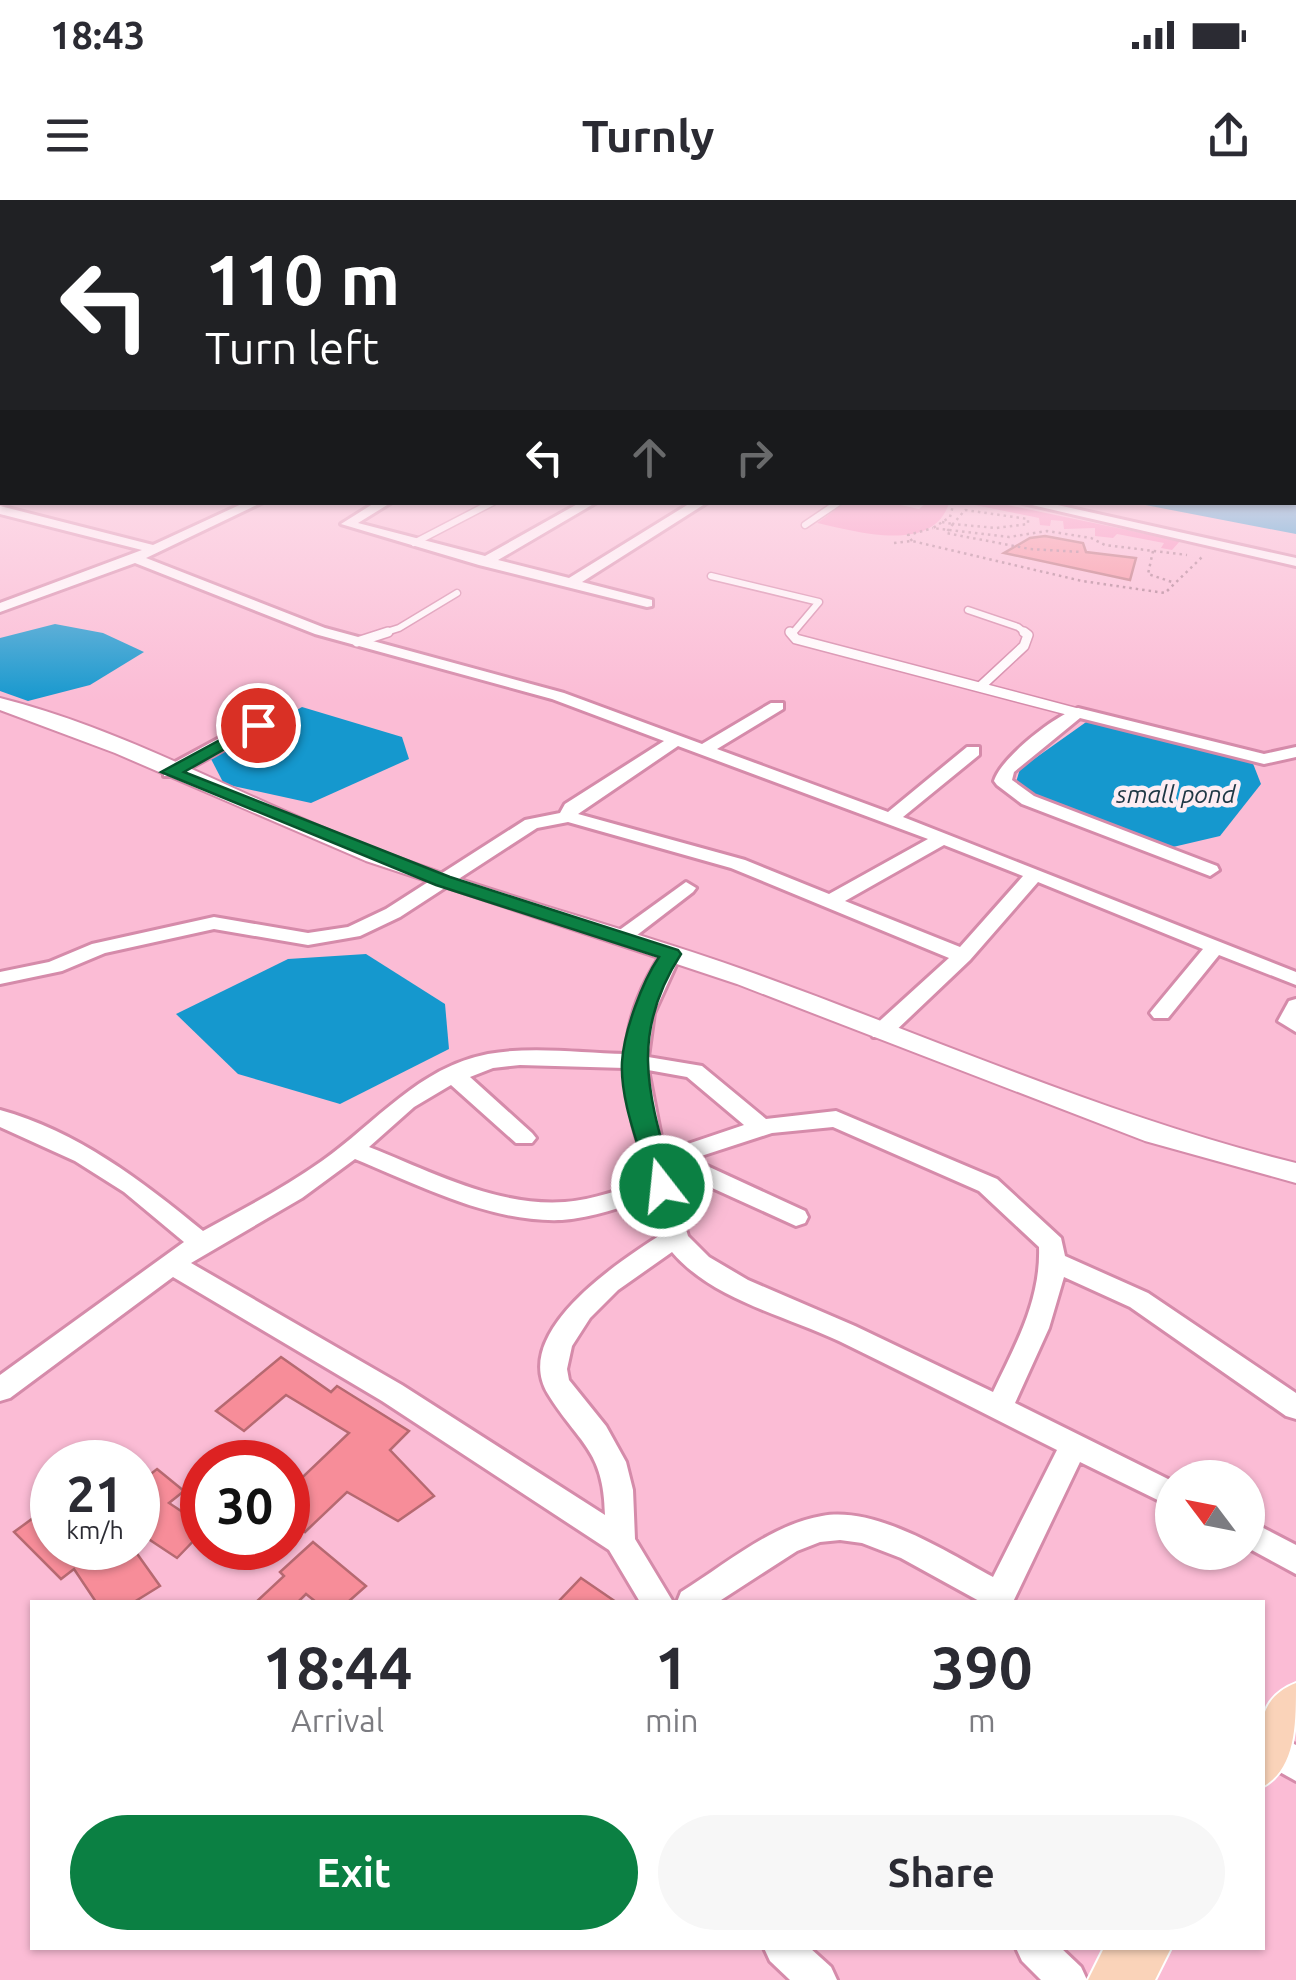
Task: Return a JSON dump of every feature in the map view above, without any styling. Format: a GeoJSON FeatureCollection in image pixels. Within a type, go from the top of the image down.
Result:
{"type":"FeatureCollection","features":[{"type":"Feature","properties":{"kind":"main road"},"geometry":{"type":"LineString","coordinates":[[1119,1980],[1139,1950]]}},
{"type":"Feature","properties":{"kind":"street"},"geometry":{"type":"LineString","coordinates":[[106,536],[154,549]]}},
{"type":"Feature","properties":{"kind":"street"},"geometry":{"type":"LineString","coordinates":[[0,608],[135,558],[182,536]]}},
{"type":"Feature","properties":{"kind":"street"},"geometry":{"type":"LineString","coordinates":[[390,536],[647,603]]}},
{"type":"Feature","properties":{"kind":"street"},"geometry":{"type":"LineString","coordinates":[[484,562],[530,536]]}},
{"type":"Feature","properties":{"kind":"street"},"geometry":{"type":"LineString","coordinates":[[572,582],[647,536]]}},
{"type":"Feature","properties":{"kind":"street"},"geometry":{"type":"LineString","coordinates":[[1178,536],[1296,562]]}},
{"type":"Feature","properties":{"kind":"street"},"geometry":{"type":"LineString","coordinates":[[135,558],[243,602],[358,642],[558,696],[944,838],[1296,979]]}},
{"type":"Feature","properties":{"kind":"street"},"geometry":{"type":"LineString","coordinates":[[170,772],[269,718],[274,708],[267,700]]}},
{"type":"Feature","properties":{"kind":"street"},"geometry":{"type":"LineString","coordinates":[[0,704],[52,720],[170,772],[443,881],[746,978],[1059,1103],[1296,1173]]}},
{"type":"Feature","properties":{"kind":"street"},"geometry":{"type":"LineString","coordinates":[[704,750],[777,706]]}},
{"type":"Feature","properties":{"kind":"street"},"geometry":{"type":"LineString","coordinates":[[1210,870],[1028,800],[1003,781],[1006,770],[1078,713],[1264,759],[1296,752]]}},
{"type":"Feature","properties":{"kind":"street"},"geometry":{"type":"LineString","coordinates":[[568,817],[571,808],[678,740]]}},
{"type":"Feature","properties":{"kind":"street"},"geometry":{"type":"LineString","coordinates":[[891,818],[973,751]]}},
{"type":"Feature","properties":{"kind":"street"},"geometry":{"type":"LineString","coordinates":[[0,978],[55,967],[99,948],[214,923],[308,939],[329,938],[394,913],[531,824],[568,817],[738,864],[963,956]]}},
{"type":"Feature","properties":{"kind":"street"},"geometry":{"type":"LineString","coordinates":[[828,902],[944,838]]}},
{"type":"Feature","properties":{"kind":"street"},"geometry":{"type":"LineString","coordinates":[[881,1032],[963,956],[1034,875]]}},
{"type":"Feature","properties":{"kind":"street"},"geometry":{"type":"LineString","coordinates":[[621,938],[686,888]]}},
{"type":"Feature","properties":{"kind":"street"},"geometry":{"type":"LineString","coordinates":[[1162,1013],[1215,947]]}},
{"type":"Feature","properties":{"kind":"street"},"geometry":{"type":"LineString","coordinates":[[671,954],[655,979],[634,1061],[676,1238],[712,1272],[1155,1486]]}},
{"type":"Feature","properties":{"kind":"street"},"geometry":{"type":"LineString","coordinates":[[1296,1005],[1289,1020],[1296,1025]]}},
{"type":"Feature","properties":{"kind":"street"},"geometry":{"type":"LineString","coordinates":[[0,1390],[172,1264],[293,1192],[352,1149],[406,1102],[489,1061],[634,1061],[703,1076],[763,1128]]}},
{"type":"Feature","properties":{"kind":"street"},"geometry":{"type":"LineString","coordinates":[[454,1075],[524,1138]]}},
{"type":"Feature","properties":{"kind":"street"},"geometry":{"type":"LineString","coordinates":[[0,1118],[83,1155],[202,1244]]}},
{"type":"Feature","properties":{"kind":"street"},"geometry":{"type":"LineString","coordinates":[[352,1149],[448,1186],[543,1211],[566,1211],[763,1128],[811,1118],[836,1119],[988,1185],[1052,1244],[1054,1262],[1047,1296],[999,1409]]}},
{"type":"Feature","properties":{"kind":"street"},"geometry":{"type":"LineString","coordinates":[[662,1170],[796,1217]]}},
{"type":"Feature","properties":{"kind":"street"},"geometry":{"type":"LineString","coordinates":[[620,1540],[621,1491],[614,1464],[603,1441],[554,1381],[553,1363],[572,1320],[606,1283],[676,1238]]}},
{"type":"Feature","properties":{"kind":"street"},"geometry":{"type":"LineString","coordinates":[[1054,1262],[1139,1300],[1296,1408]]}},
{"type":"Feature","properties":{"kind":"street"},"geometry":{"type":"LineString","coordinates":[[172,1264],[392,1393],[620,1540],[656,1600]]}},
{"type":"Feature","properties":{"kind":"street"},"geometry":{"type":"LineString","coordinates":[[695,1600],[796,1538],[824,1527],[848,1527],[877,1534],[998,1599],[1074,1446]]}},
{"type":"Feature","properties":{"kind":"street"},"geometry":{"type":"LineString","coordinates":[[1265,1543],[1296,1561]]}},
{"type":"Feature","properties":{"kind":"street"},"geometry":{"type":"LineString","coordinates":[[786,1950],[818,1980]]}},
{"type":"Feature","properties":{"kind":"street"},"geometry":{"type":"LineString","coordinates":[[1037,1950],[1068,1980]]}},
{"type":"Feature","properties":{"kind":"lane"},"geometry":{"type":"LineString","coordinates":[[414,543],[427,536]]}},
{"type":"Feature","properties":{"kind":"lane"},"geometry":{"type":"LineString","coordinates":[[711,576],[819,602],[818,609],[790,632],[796,638],[1078,713]]}},
{"type":"Feature","properties":{"kind":"lane"},"geometry":{"type":"LineString","coordinates":[[358,642],[399,628],[457,592]]}},
{"type":"Feature","properties":{"kind":"lane"},"geometry":{"type":"LineString","coordinates":[[968,610],[1008,623],[1028,635],[1024,646],[981,686]]}},
{"type":"Feature","properties":{"kind":"path"},"geometry":{"type":"LineString","coordinates":[[909,536],[912,540]]}},
{"type":"Feature","properties":{"kind":"path"},"geometry":{"type":"LineString","coordinates":[[970,536],[1045,553],[1081,552]]}},
{"type":"Feature","properties":{"kind":"path"},"geometry":{"type":"LineString","coordinates":[[894,543],[912,540],[1082,582],[1166,592],[1202,557],[1074,536]]}},
{"type":"Feature","properties":{"kind":"path"},"geometry":{"type":"LineString","coordinates":[[1153,551],[1148,574],[1175,583]]}},
{"type":"Feature","properties":{"kind":"shaded area"},"geometry":{"type":"Polygon","coordinates":[[[1128,536],[1180,541],[1172,550],[1161,548],[1164,543],[1128,536]]]}},
{"type":"Feature","properties":{"kind":"water"},"geometry":{"type":"Polygon","coordinates":[[[55,624],[103,633],[144,652],[90,685],[28,701],[0,691],[0,638],[55,624]]]}},
{"type":"Feature","properties":{"kind":"water"},"geometry":{"type":"Polygon","coordinates":[[[302,707],[402,737],[409,759],[311,803],[224,784],[211,759],[302,707]]]}},
{"type":"Feature","properties":{"kind":"water","name":"small pond"},"geometry":{"type":"Polygon","coordinates":[[[1089,720],[1252,761],[1261,784],[1220,836],[1173,847],[1032,796],[1016,782],[1020,769],[1089,720]]]}},
{"type":"Feature","properties":{"kind":"water"},"geometry":{"type":"Polygon","coordinates":[[[366,954],[445,1004],[449,1049],[340,1104],[238,1074],[176,1014],[288,959],[366,954]]]}},
{"type":"Feature","properties":{"kind":"building"},"geometry":{"type":"Polygon","coordinates":[[[1045,536],[1083,543],[1086,552],[1136,558],[1130,580],[1004,553],[1030,538],[1045,536]]]}},
{"type":"Feature","properties":{"kind":"building"},"geometry":{"type":"Polygon","coordinates":[[[281,1357],[331,1392],[337,1386],[409,1431],[390,1450],[434,1496],[398,1521],[347,1492],[310,1527],[310,1470],[349,1433],[286,1395],[244,1431],[216,1411],[281,1357]]]}},
{"type":"Feature","properties":{"kind":"building"},"geometry":{"type":"Polygon","coordinates":[[[160,1471],[180,1488],[180,1494],[169,1503],[180,1510],[177,1558],[160,1547],[160,1471]]]}},
{"type":"Feature","properties":{"kind":"building"},"geometry":{"type":"Polygon","coordinates":[[[30,1520],[30,1548],[14,1532],[30,1520]]]}},
{"type":"Feature","properties":{"kind":"building"},"geometry":{"type":"Polygon","coordinates":[[[313,1542],[366,1586],[350,1600],[314,1600],[306,1594],[300,1600],[258,1600],[284,1576],[282,1570],[310,1570],[313,1542]]]}},
{"type":"Feature","properties":{"kind":"building"},"geometry":{"type":"Polygon","coordinates":[[[52,1570],[73,1570],[61,1579],[52,1570]]]}},
{"type":"Feature","properties":{"kind":"building"},"geometry":{"type":"Polygon","coordinates":[[[75,1570],[149,1570],[160,1586],[137,1600],[95,1600],[75,1570]]]}},
{"type":"Feature","properties":{"kind":"building"},"geometry":{"type":"Polygon","coordinates":[[[581,1578],[613,1600],[560,1600],[581,1578]]]}},
{"type":"Feature","properties":{"kind":"route"},"geometry":{"type":"LineString","coordinates":[[258,725],[170,772],[326,838],[443,881],[671,954],[655,979],[646,1004],[634,1061],[634,1079],[662,1186]]}}]}
